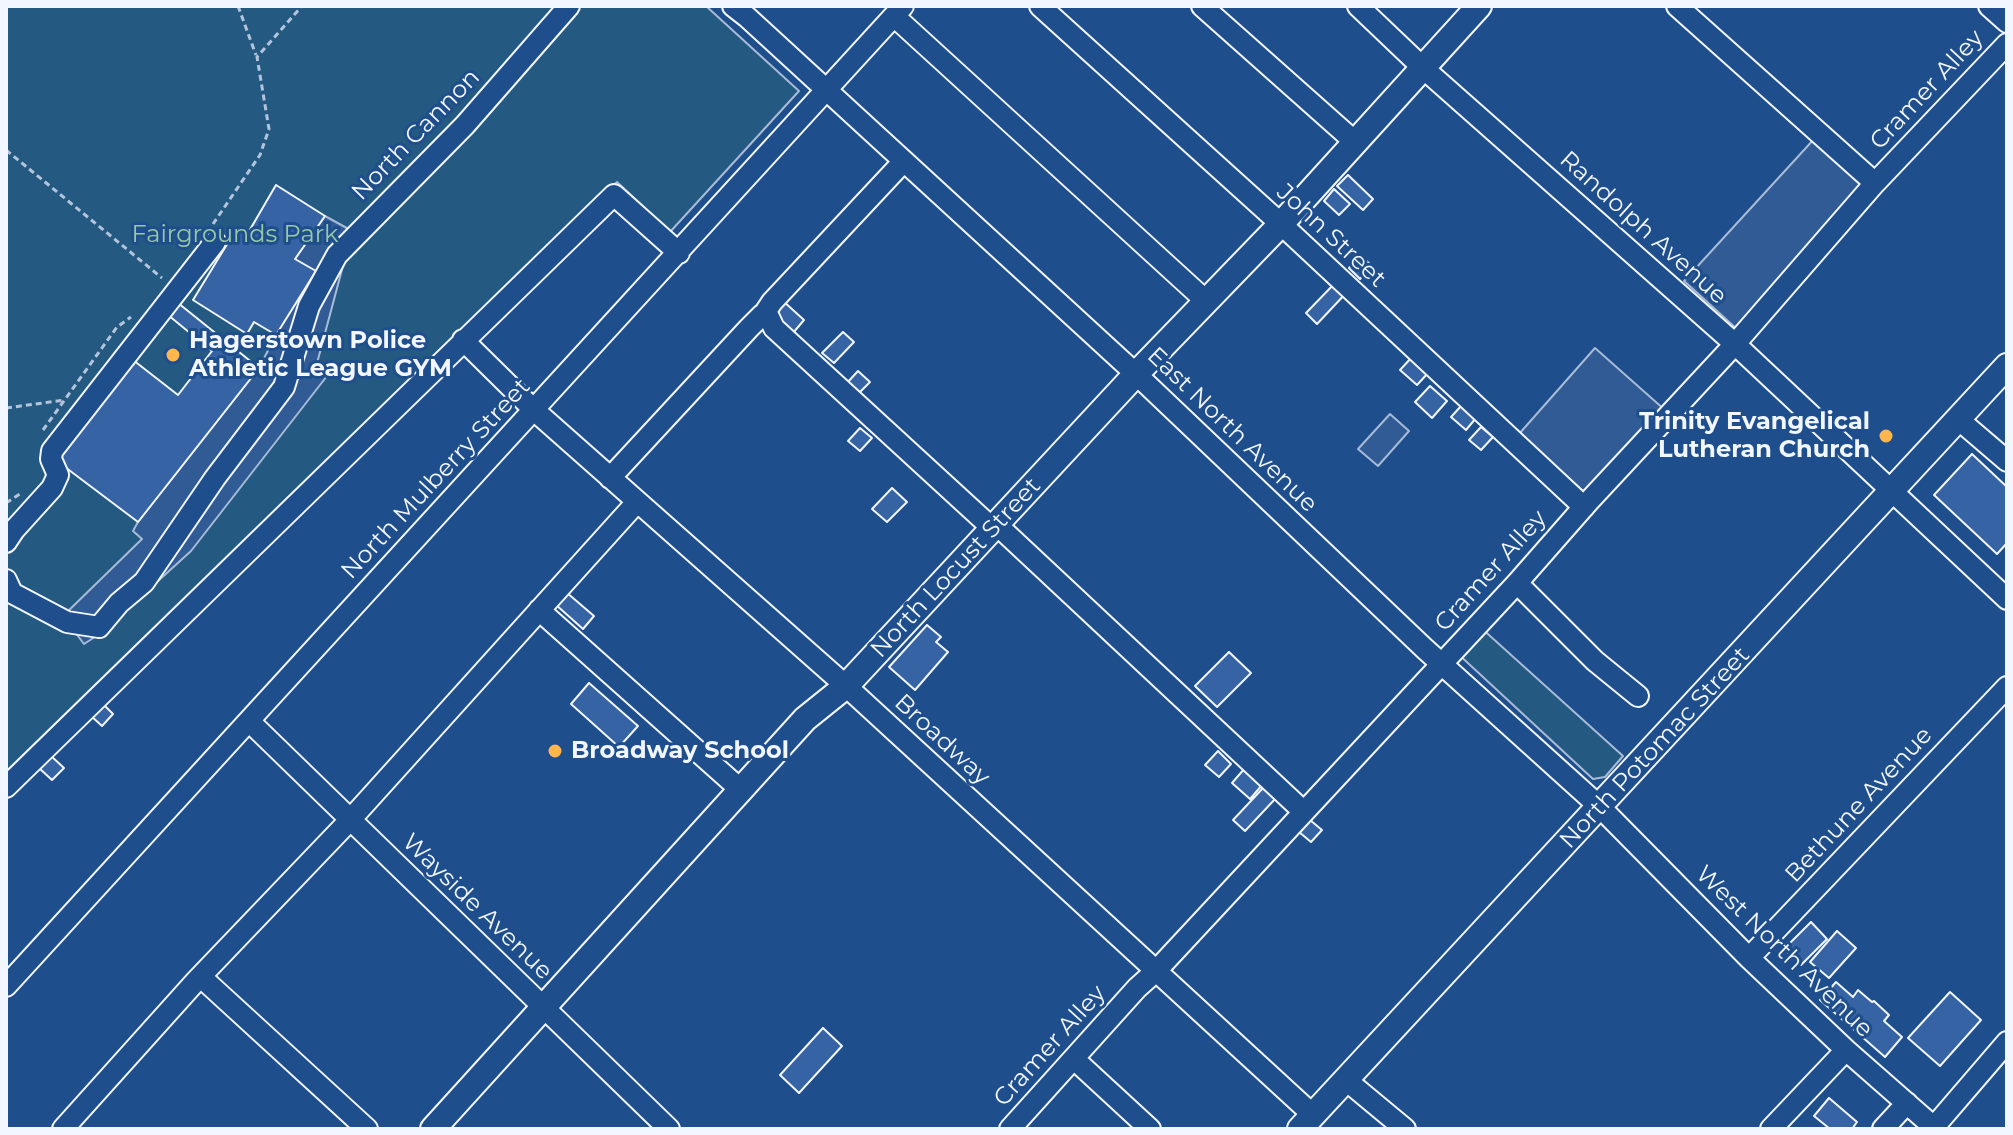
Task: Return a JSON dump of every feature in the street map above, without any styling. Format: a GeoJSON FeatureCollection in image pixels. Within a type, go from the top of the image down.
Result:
{"type":"FeatureCollection","features":[{"type":"Feature","properties":{"kind":"main road","name":"North Locust Street"},"geometry":{"type":"LineString","coordinates":[[433,1129],[805,719],[846,686],[1136,374],[1281,224],[1479,6]]}},
{"type":"Feature","properties":{"kind":"main road","name":"North Potomac Street"},"geometry":{"type":"LineString","coordinates":[[1307,1122],[2007,366]]}},
{"type":"Feature","properties":{"kind":"street","name":"North Cannon"},"geometry":{"type":"LineString","coordinates":[[6,580],[12,593],[53,615],[67,622],[99,627],[119,603],[144,582],[215,478],[284,387],[309,306],[337,255],[465,125],[569,6]]}},
{"type":"Feature","properties":{"kind":"street","name":"John Street"},"geometry":{"type":"LineString","coordinates":[[1040,6],[1281,224],[1584,507]]}},
{"type":"Feature","properties":{"kind":"street"},"geometry":{"type":"LineString","coordinates":[[1202,6],[1355,142]]}},
{"type":"Feature","properties":{"kind":"street","name":"Randolph Avenue"},"geometry":{"type":"LineString","coordinates":[[1358,6],[2004,590]]}},
{"type":"Feature","properties":{"kind":"street"},"geometry":{"type":"LineString","coordinates":[[1677,6],[1875,183]]}},
{"type":"Feature","properties":{"kind":"street"},"geometry":{"type":"LineString","coordinates":[[1989,6],[2007,22]]}},
{"type":"Feature","properties":{"kind":"street","name":"East North Avenue"},"geometry":{"type":"LineString","coordinates":[[745,10],[828,91],[1136,374],[1441,664],[1600,807]]}},
{"type":"Feature","properties":{"kind":"street"},"geometry":{"type":"LineString","coordinates":[[899,11],[1206,301]]}},
{"type":"Feature","properties":{"kind":"street","name":"North Mulberry Street"},"geometry":{"type":"LineString","coordinates":[[6,986],[899,11]]}},
{"type":"Feature","properties":{"kind":"street","name":"Cramer Alley"},"geometry":{"type":"LineString","coordinates":[[1010,1129],[1137,988],[1517,583],[1735,344],[1875,183],[2007,44]]}},
{"type":"Feature","properties":{"kind":"street"},"geometry":{"type":"LineString","coordinates":[[610,478],[749,328],[767,313],[772,302],[904,161]]}},
{"type":"Feature","properties":{"kind":"street"},"geometry":{"type":"LineString","coordinates":[[6,787],[614,195],[679,253]]}},
{"type":"Feature","properties":{"kind":"street"},"geometry":{"type":"LineString","coordinates":[[6,542],[52,488],[58,475],[51,459],[52,451],[212,236]]}},
{"type":"Feature","properties":{"kind":"street"},"geometry":{"type":"LineString","coordinates":[[767,313],[774,328],[1304,812]]}},
{"type":"Feature","properties":{"kind":"street","name":"Broadway"},"geometry":{"type":"LineString","coordinates":[[463,340],[534,410],[846,686],[1156,971],[1307,1122]]}},
{"type":"Feature","properties":{"kind":"street"},"geometry":{"type":"LineString","coordinates":[[1958,419],[2007,461]]}},
{"type":"Feature","properties":{"kind":"street"},"geometry":{"type":"LineString","coordinates":[[63,1129],[350,820],[637,502]]}},
{"type":"Feature","properties":{"kind":"street"},"geometry":{"type":"LineString","coordinates":[[1517,583],[1595,661],[1638,696]]}},
{"type":"Feature","properties":{"kind":"street"},"geometry":{"type":"LineString","coordinates":[[539,610],[741,790]]}},
{"type":"Feature","properties":{"kind":"street","name":"Bethune Avenue"},"geometry":{"type":"LineString","coordinates":[[1749,958],[2007,687]]}},
{"type":"Feature","properties":{"kind":"street","name":"Wayside Avenue"},"geometry":{"type":"LineString","coordinates":[[249,721],[669,1129]]}},
{"type":"Feature","properties":{"kind":"street","name":"West North Avenue"},"geometry":{"type":"LineString","coordinates":[[1600,807],[1749,958],[1846,1050],[1935,1128]]}},
{"type":"Feature","properties":{"kind":"street"},"geometry":{"type":"LineString","coordinates":[[201,977],[367,1129]]}},
{"type":"Feature","properties":{"kind":"street"},"geometry":{"type":"LineString","coordinates":[[1935,1128],[2007,1042]]}},
{"type":"Feature","properties":{"kind":"street"},"geometry":{"type":"LineString","coordinates":[[1771,1129],[1846,1050]]}},
{"type":"Feature","properties":{"kind":"street"},"geometry":{"type":"LineString","coordinates":[[1074,1059],[1150,1129]]}},
{"type":"Feature","properties":{"kind":"street"},"geometry":{"type":"LineString","coordinates":[[1346,1080],[1405,1129]]}},
{"type":"Feature","properties":{"kind":"street"},"geometry":{"type":"LineString","coordinates":[[1883,1129],[1907,1103]]}},
{"type":"Feature","properties":{"kind":"path"},"geometry":{"type":"LineString","coordinates":[[212,236],[260,155],[269,129],[257,57],[238,6]]}},
{"type":"Feature","properties":{"kind":"path"},"geometry":{"type":"LineString","coordinates":[[257,57],[302,6]]}},
{"type":"Feature","properties":{"kind":"path"},"geometry":{"type":"LineString","coordinates":[[6,150],[165,280]]}},
{"type":"Feature","properties":{"kind":"path"},"geometry":{"type":"LineString","coordinates":[[6,408],[65,400]]}},
{"type":"Feature","properties":{"kind":"green space","name":"Fairgrounds Park"},"geometry":{"type":"Polygon","coordinates":[[[6,6],[706,6],[799,91],[670,232],[617,182],[6,776],[6,6]]]}},
{"type":"Feature","properties":{"kind":"green space"},"geometry":{"type":"Polygon","coordinates":[[[1479,626],[1623,756],[1605,777],[1593,779],[1456,652],[1479,626]]]}},
{"type":"Feature","properties":{"kind":"shaded area"},"geometry":{"type":"Polygon","coordinates":[[[1815,138],[1864,186],[1738,330],[1684,281],[1815,138]]]}},
{"type":"Feature","properties":{"kind":"shaded area"},"geometry":{"type":"Polygon","coordinates":[[[325,216],[363,237],[344,262],[316,367],[327,376],[191,551],[101,633],[84,644],[63,616],[142,539],[133,531],[138,522],[259,368],[276,335],[295,259],[325,216]]]}},
{"type":"Feature","properties":{"kind":"shaded area"},"geometry":{"type":"Polygon","coordinates":[[[1595,348],[1666,411],[1587,491],[1583,491],[1519,434],[1595,348]]]}},
{"type":"Feature","properties":{"kind":"shaded area"},"geometry":{"type":"Polygon","coordinates":[[[1390,414],[1409,431],[1378,466],[1358,449],[1390,414]]]}},
{"type":"Feature","properties":{"kind":"building"},"geometry":{"type":"Polygon","coordinates":[[[1348,175],[1373,199],[1363,210],[1337,186],[1348,175]]]}},
{"type":"Feature","properties":{"kind":"building"},"geometry":{"type":"Polygon","coordinates":[[[276,185],[325,216],[295,259],[316,271],[276,335],[254,322],[247,334],[193,300],[237,228],[248,233],[276,185]]]}},
{"type":"Feature","properties":{"kind":"building"},"geometry":{"type":"Polygon","coordinates":[[[1334,189],[1350,204],[1339,215],[1324,201],[1334,189]]]}},
{"type":"Feature","properties":{"kind":"building"},"geometry":{"type":"Polygon","coordinates":[[[1361,256],[1372,266],[1360,279],[1349,268],[1361,256]]]}},
{"type":"Feature","properties":{"kind":"building"},"geometry":{"type":"Polygon","coordinates":[[[1337,281],[1348,291],[1317,324],[1306,313],[1337,281]]]}},
{"type":"Feature","properties":{"kind":"building"},"geometry":{"type":"Polygon","coordinates":[[[782,300],[804,320],[793,333],[771,312],[782,300]]]}},
{"type":"Feature","properties":{"kind":"building"},"geometry":{"type":"Polygon","coordinates":[[[178,303],[259,368],[138,522],[57,461],[178,303]]]}},
{"type":"Feature","properties":{"kind":"building","name":"Hagerstown Police Athletic League GYM"},"geometry":{"type":"Polygon","coordinates":[[[168,315],[212,351],[178,395],[133,360],[168,315]]]}},
{"type":"Feature","properties":{"kind":"building"},"geometry":{"type":"Polygon","coordinates":[[[843,332],[854,342],[834,363],[822,353],[843,332]]]}},
{"type":"Feature","properties":{"kind":"building"},"geometry":{"type":"Polygon","coordinates":[[[1412,357],[1429,372],[1417,385],[1400,370],[1412,357]]]}},
{"type":"Feature","properties":{"kind":"building"},"geometry":{"type":"Polygon","coordinates":[[[858,371],[870,382],[858,394],[846,384],[858,371]]]}},
{"type":"Feature","properties":{"kind":"building"},"geometry":{"type":"Polygon","coordinates":[[[1430,386],[1447,401],[1432,418],[1415,402],[1430,386]]]}},
{"type":"Feature","properties":{"kind":"building"},"geometry":{"type":"Polygon","coordinates":[[[1462,405],[1476,418],[1466,430],[1451,417],[1462,405]]]}},
{"type":"Feature","properties":{"kind":"building"},"geometry":{"type":"Polygon","coordinates":[[[1481,427],[1493,437],[1481,450],[1469,440],[1481,427]]]}},
{"type":"Feature","properties":{"kind":"building"},"geometry":{"type":"Polygon","coordinates":[[[860,428],[872,438],[860,451],[848,441],[860,428]]]}},
{"type":"Feature","properties":{"kind":"building"},"geometry":{"type":"Polygon","coordinates":[[[1972,454],[2007,487],[2007,543],[1997,554],[1934,495],[1972,454]]]}},
{"type":"Feature","properties":{"kind":"building"},"geometry":{"type":"Polygon","coordinates":[[[892,488],[907,502],[887,522],[872,509],[892,488]]]}},
{"type":"Feature","properties":{"kind":"building"},"geometry":{"type":"Polygon","coordinates":[[[566,592],[594,616],[583,629],[555,604],[566,592]]]}},
{"type":"Feature","properties":{"kind":"building"},"geometry":{"type":"Polygon","coordinates":[[[927,625],[941,637],[936,642],[948,652],[915,690],[889,667],[927,625]]]}},
{"type":"Feature","properties":{"kind":"building"},"geometry":{"type":"Polygon","coordinates":[[[1229,652],[1251,673],[1217,707],[1195,686],[1229,652]]]}},
{"type":"Feature","properties":{"kind":"building"},"geometry":{"type":"Polygon","coordinates":[[[589,683],[638,726],[619,747],[571,704],[589,683]]]}},
{"type":"Feature","properties":{"kind":"building"},"geometry":{"type":"Polygon","coordinates":[[[102,703],[113,714],[102,726],[90,715],[102,703]]]}},
{"type":"Feature","properties":{"kind":"building"},"geometry":{"type":"Polygon","coordinates":[[[1218,751],[1231,764],[1219,777],[1205,765],[1218,751]]]}},
{"type":"Feature","properties":{"kind":"building"},"geometry":{"type":"Polygon","coordinates":[[[50,755],[64,768],[52,780],[39,768],[50,755]]]}},
{"type":"Feature","properties":{"kind":"building"},"geometry":{"type":"Polygon","coordinates":[[[1245,768],[1263,784],[1250,799],[1232,783],[1245,768]]]}},
{"type":"Feature","properties":{"kind":"building"},"geometry":{"type":"Polygon","coordinates":[[[1264,787],[1276,798],[1245,831],[1233,820],[1264,787]]]}},
{"type":"Feature","properties":{"kind":"building"},"geometry":{"type":"Polygon","coordinates":[[[1310,820],[1322,830],[1311,842],[1299,832],[1310,820]]]}},
{"type":"Feature","properties":{"kind":"building"},"geometry":{"type":"Polygon","coordinates":[[[1811,922],[1827,939],[1801,965],[1784,949],[1811,922]]]}},
{"type":"Feature","properties":{"kind":"building"},"geometry":{"type":"Polygon","coordinates":[[[1837,931],[1856,948],[1829,978],[1810,962],[1837,931]]]}},
{"type":"Feature","properties":{"kind":"building"},"geometry":{"type":"Polygon","coordinates":[[[1836,982],[1853,997],[1858,990],[1889,1015],[1884,1021],[1902,1037],[1885,1057],[1820,1000],[1836,982]]]}},
{"type":"Feature","properties":{"kind":"building"},"geometry":{"type":"Polygon","coordinates":[[[1950,992],[1981,1020],[1940,1066],[1908,1038],[1950,992]]]}},
{"type":"Feature","properties":{"kind":"building"},"geometry":{"type":"Polygon","coordinates":[[[823,1028],[842,1046],[799,1093],[780,1075],[823,1028]]]}},
{"type":"Feature","properties":{"kind":"building"},"geometry":{"type":"Polygon","coordinates":[[[1829,1098],[1857,1122],[1852,1129],[1830,1129],[1814,1116],[1829,1098]]]}},
{"type":"Feature","properties":{"kind":"place","name":"Hagerstown Police Athletic League GYM"},"geometry":{"type":"Point","coordinates":[173,355]}},
{"type":"Feature","properties":{"kind":"place","name":"Trinity Evangelical Lutheran Church"},"geometry":{"type":"Point","coordinates":[1886,436]}},
{"type":"Feature","properties":{"kind":"place","name":"Broadway School"},"geometry":{"type":"Point","coordinates":[555,751]}}]}
